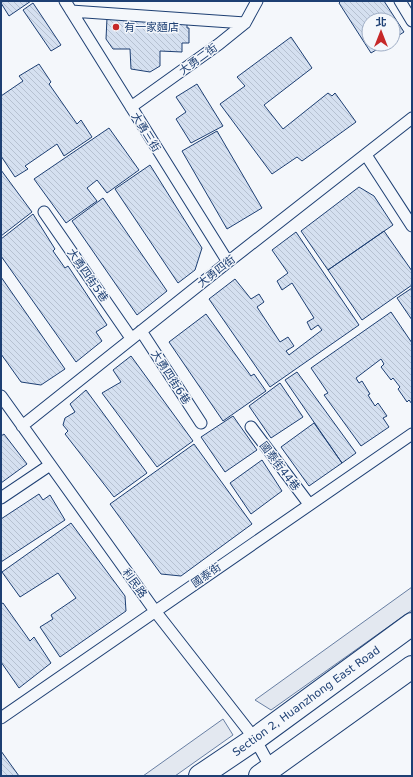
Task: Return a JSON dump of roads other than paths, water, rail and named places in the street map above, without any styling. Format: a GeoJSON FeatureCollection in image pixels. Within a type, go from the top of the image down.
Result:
{"type":"FeatureCollection","features":[{"type":"Feature","properties":{"kind":"street","name":"Section 2, Huanzhong East Road"},"geometry":{"type":"LineString","coordinates":[[200,776],[255,739],[412,624]]}},
{"type":"Feature","properties":{"kind":"street"},"geometry":{"type":"LineString","coordinates":[[265,772],[412,667]]}},
{"type":"Feature","properties":{"kind":"lane","name":"大勇三街"},"geometry":{"type":"LineString","coordinates":[[65,1],[228,262]]}},
{"type":"Feature","properties":{"kind":"lane","name":"大勇二街"},"geometry":{"type":"LineString","coordinates":[[131,108],[219,44],[244,23],[256,1]]}},
{"type":"Feature","properties":{"kind":"lane"},"geometry":{"type":"LineString","coordinates":[[400,1],[412,20]]}},
{"type":"Feature","properties":{"kind":"lane"},"geometry":{"type":"LineString","coordinates":[[71,11],[244,23]]}},
{"type":"Feature","properties":{"kind":"lane","name":"大勇四街"},"geometry":{"type":"LineString","coordinates":[[22,426],[131,338],[412,118]]}},
{"type":"Feature","properties":{"kind":"lane"},"geometry":{"type":"LineString","coordinates":[[366,155],[412,226]]}},
{"type":"Feature","properties":{"kind":"lane","name":"大勇四街5巷"},"geometry":{"type":"LineString","coordinates":[[44,212],[131,338]]}},
{"type":"Feature","properties":{"kind":"lane","name":"大勇四街6巷"},"geometry":{"type":"LineString","coordinates":[[141,331],[201,423]]}},
{"type":"Feature","properties":{"kind":"lane","name":"利民路"},"geometry":{"type":"LineString","coordinates":[[1,396],[155,611],[255,739],[265,772]]}},
{"type":"Feature","properties":{"kind":"lane","name":"國泰街44巷"},"geometry":{"type":"LineString","coordinates":[[251,427],[310,504]]}},
{"type":"Feature","properties":{"kind":"lane","name":"國泰街"},"geometry":{"type":"LineString","coordinates":[[1,718],[412,434]]}},
{"type":"Feature","properties":{"kind":"lane"},"geometry":{"type":"LineString","coordinates":[[1,498],[50,465]]}},
{"type":"Feature","properties":{"kind":"place","name":"有一家麵店"},"geometry":{"type":"Point","coordinates":[116,27]}}]}
